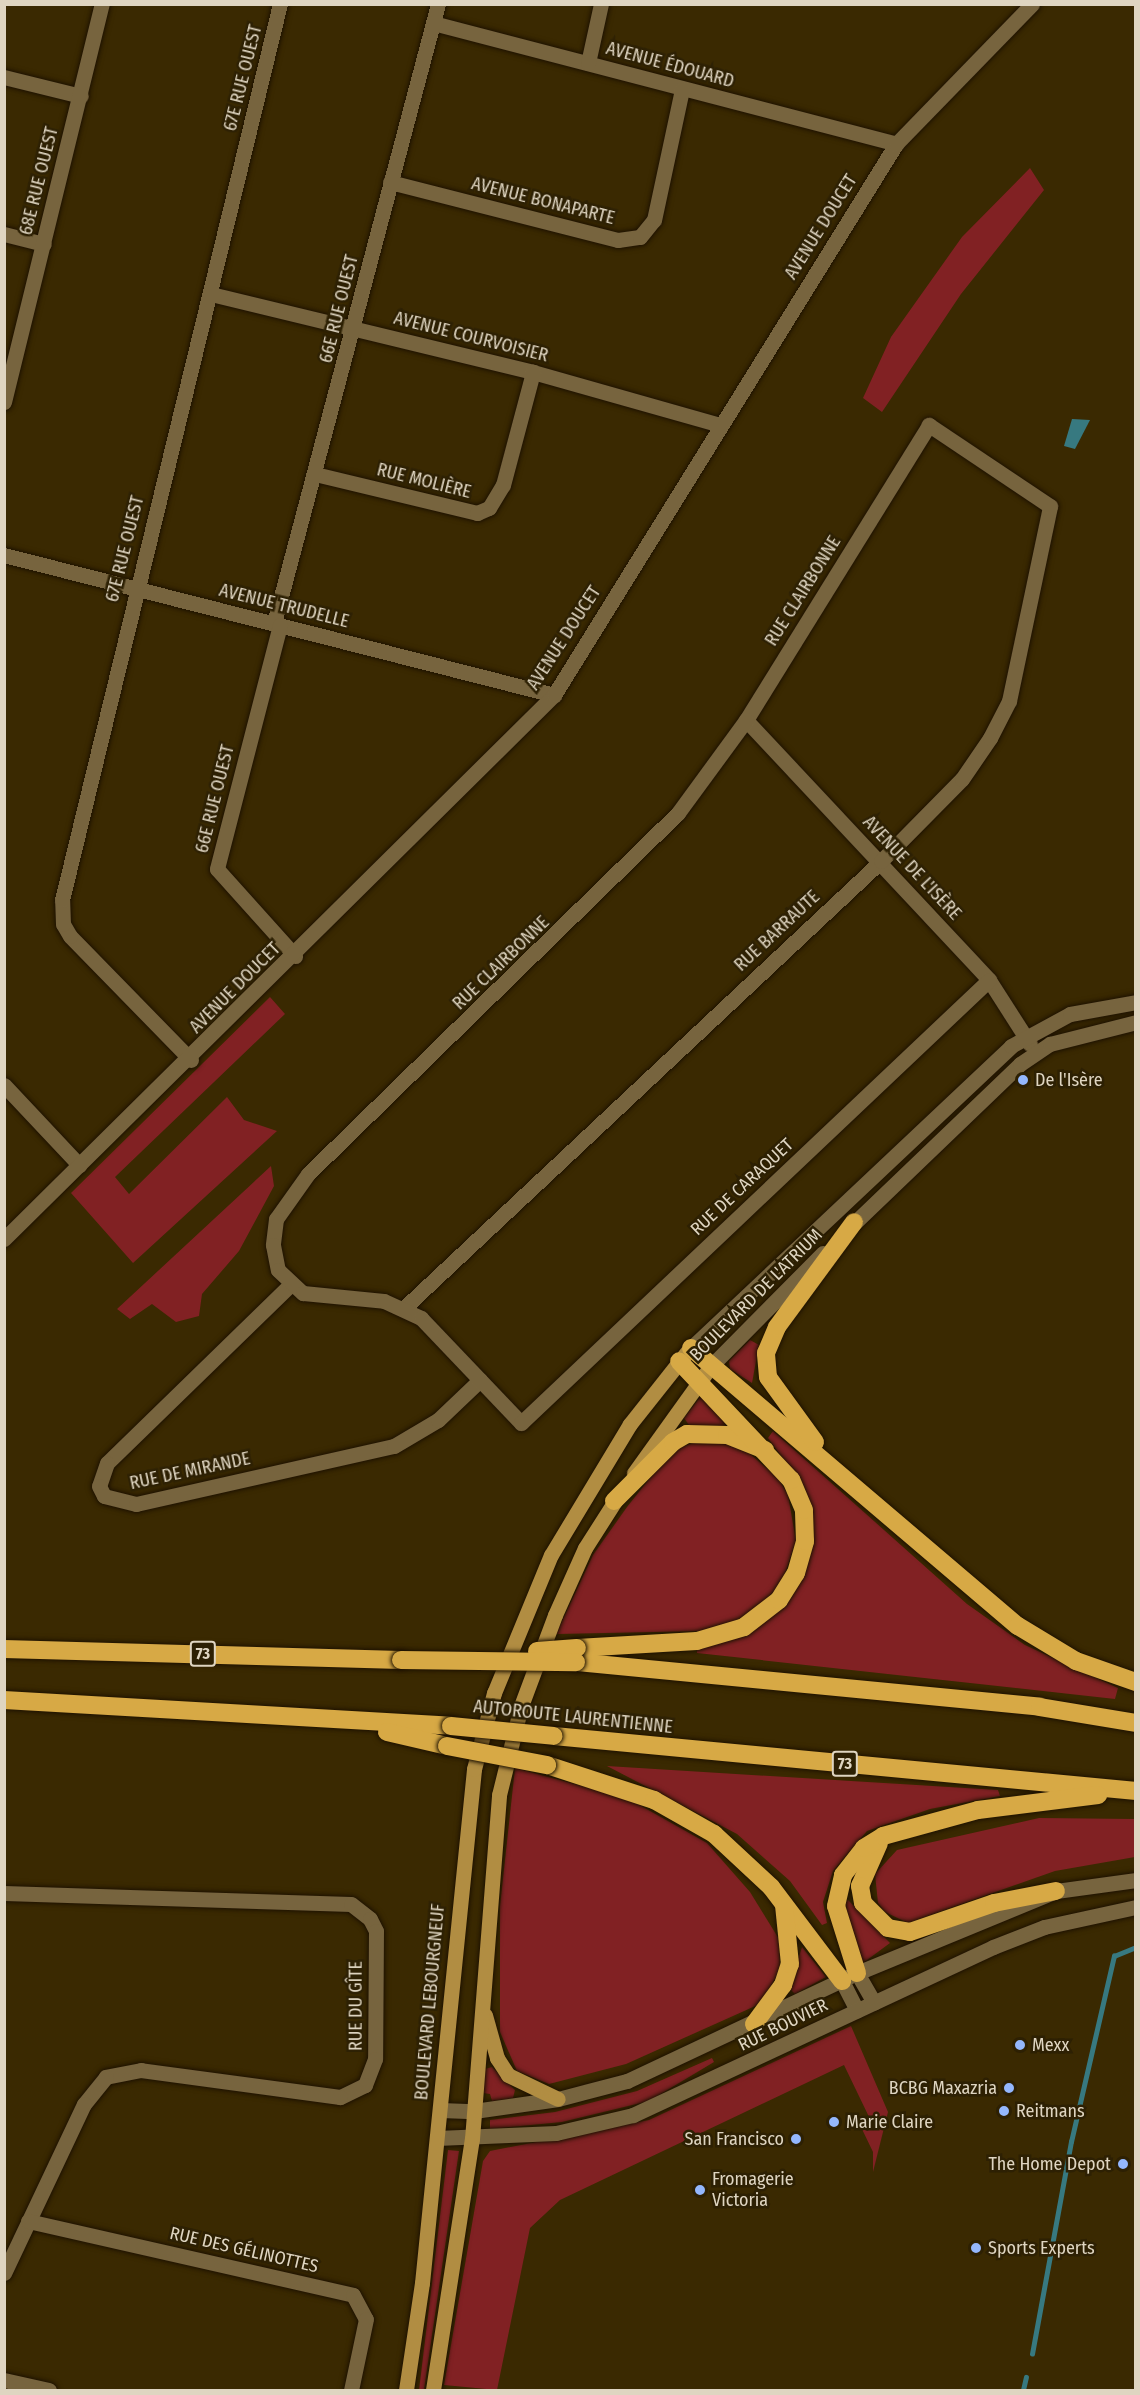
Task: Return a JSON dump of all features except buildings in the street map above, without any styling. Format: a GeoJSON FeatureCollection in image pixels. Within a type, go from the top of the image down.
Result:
{"type":"FeatureCollection","features":[{"type":"Feature","properties":{"kind":"highway"},"geometry":{"type":"LineString","coordinates":[[851,1484],[786,1408],[768,1377],[766,1353],[777,1327],[854,1222]]}},
{"type":"Feature","properties":{"kind":"highway"},"geometry":{"type":"LineString","coordinates":[[685,1354],[705,1373],[851,1484],[1018,1626],[1076,1661],[1136,1682]]}},
{"type":"Feature","properties":{"kind":"highway"},"geometry":{"type":"LineString","coordinates":[[576,1655],[721,1635],[744,1627],[779,1600],[796,1573],[805,1541],[804,1510],[792,1480],[705,1373]]}},
{"type":"Feature","properties":{"kind":"highway"},"geometry":{"type":"LineString","coordinates":[[614,1501],[673,1442],[687,1434],[727,1435],[771,1453]]}},
{"type":"Feature","properties":{"kind":"highway","name":"73"},"geometry":{"type":"LineString","coordinates":[[4,1649],[409,1659],[576,1655],[1040,1707],[1136,1723]]}},
{"type":"Feature","properties":{"kind":"highway","name":"AUTOROUTE LAURENTIENNE"},"geometry":{"type":"LineString","coordinates":[[4,1700],[344,1722],[451,1726],[1135,1791]]}},
{"type":"Feature","properties":{"kind":"highway"},"geometry":{"type":"LineString","coordinates":[[344,1722],[447,1746],[546,1765],[654,1800],[714,1834],[784,1903],[850,1977]]}},
{"type":"Feature","properties":{"kind":"highway"},"geometry":{"type":"LineString","coordinates":[[850,1977],[836,1906],[852,1861],[883,1836],[978,1810],[1135,1791]]}},
{"type":"Feature","properties":{"kind":"highway"},"geometry":{"type":"LineString","coordinates":[[883,1836],[866,1863],[860,1886],[863,1903],[888,1928],[910,1932],[994,1903],[1056,1891]]}},
{"type":"Feature","properties":{"kind":"highway"},"geometry":{"type":"LineString","coordinates":[[754,2024],[783,1985],[790,1964],[784,1903]]}},
{"type":"Feature","properties":{"kind":"main road","name":"BOULEVARD DE L'ATRIUM"},"geometry":{"type":"LineString","coordinates":[[520,1623],[586,1492],[685,1354]]}},
{"type":"Feature","properties":{"kind":"main road","name":"BOULEVARD DE L'ATRIUM"},"geometry":{"type":"LineString","coordinates":[[482,2007],[499,1795],[521,1706],[576,1567],[614,1501],[705,1373]]}},
{"type":"Feature","properties":{"kind":"main road","name":"BOULEVARD LEBOURGNEUF"},"geometry":{"type":"LineString","coordinates":[[406,2391],[438,2138],[474,1769],[520,1623]]}},
{"type":"Feature","properties":{"kind":"main road"},"geometry":{"type":"LineString","coordinates":[[482,2007],[497,2058],[508,2075],[558,2099]]}},
{"type":"Feature","properties":{"kind":"main road"},"geometry":{"type":"LineString","coordinates":[[433,2391],[472,2139],[482,2007]]}},
{"type":"Feature","properties":{"kind":"street","name":"68E RUE OUEST"},"geometry":{"type":"LineString","coordinates":[[6,392],[102,4]]}},
{"type":"Feature","properties":{"kind":"street","name":"67E RUE OUEST"},"geometry":{"type":"LineString","coordinates":[[191,1060],[70,936],[61,912],[135,588],[211,294],[280,4]]}},
{"type":"Feature","properties":{"kind":"street","name":"66E RUE OUEST"},"geometry":{"type":"LineString","coordinates":[[295,956],[217,869],[315,474],[438,4]]}},
{"type":"Feature","properties":{"kind":"street"},"geometry":{"type":"LineString","coordinates":[[588,63],[601,4]]}},
{"type":"Feature","properties":{"kind":"street","name":"AVENUE DOUCET"},"geometry":{"type":"LineString","coordinates":[[4,1239],[79,1164],[191,1060],[554,695],[896,144],[1032,4]]}},
{"type":"Feature","properties":{"kind":"street","name":"AVENUE ÉDOUARD"},"geometry":{"type":"LineString","coordinates":[[433,23],[896,144]]}},
{"type":"Feature","properties":{"kind":"street"},"geometry":{"type":"LineString","coordinates":[[4,77],[81,96]]}},
{"type":"Feature","properties":{"kind":"street","name":"AVENUE BONAPARTE"},"geometry":{"type":"LineString","coordinates":[[390,182],[618,240],[640,237],[654,220],[682,89]]}},
{"type":"Feature","properties":{"kind":"street"},"geometry":{"type":"LineString","coordinates":[[4,234],[44,244]]}},
{"type":"Feature","properties":{"kind":"street","name":"AVENUE COURVOISIER"},"geometry":{"type":"LineString","coordinates":[[211,294],[533,372],[720,425]]}},
{"type":"Feature","properties":{"kind":"street","name":"RUE MOLIÈRE"},"geometry":{"type":"LineString","coordinates":[[315,474],[477,513],[489,508],[503,485],[533,372]]}},
{"type":"Feature","properties":{"kind":"street","name":"RUE CLAIRBONNE"},"geometry":{"type":"LineString","coordinates":[[290,1285],[278,1269],[273,1245],[276,1219],[287,1198],[644,850],[746,720],[929,424],[1050,506]]}},
{"type":"Feature","properties":{"kind":"street","name":"RUE BARRAUTE"},"geometry":{"type":"LineString","coordinates":[[404,1308],[881,861],[962,779],[1009,701],[1050,506]]}},
{"type":"Feature","properties":{"kind":"street","name":"AVENUE TRUDELLE"},"geometry":{"type":"LineString","coordinates":[[4,555],[554,695]]}},
{"type":"Feature","properties":{"kind":"street","name":"AVENUE DE L'ISÈRE"},"geometry":{"type":"LineString","coordinates":[[746,720],[881,861],[989,980],[1036,1053]]}},
{"type":"Feature","properties":{"kind":"street","name":"RUE DE CARAQUET"},"geometry":{"type":"LineString","coordinates":[[480,1380],[521,1423],[989,980]]}},
{"type":"Feature","properties":{"kind":"street","name":"BOULEVARD DE L'ATRIUM"},"geometry":{"type":"LineString","coordinates":[[685,1354],[1025,1037],[1070,1014],[1136,1002]]}},
{"type":"Feature","properties":{"kind":"street","name":"BOULEVARD DE L'ATRIUM"},"geometry":{"type":"LineString","coordinates":[[705,1373],[854,1222],[1036,1053],[1091,1030],[1136,1022]]}},
{"type":"Feature","properties":{"kind":"street"},"geometry":{"type":"LineString","coordinates":[[4,1085],[79,1164]]}},
{"type":"Feature","properties":{"kind":"street"},"geometry":{"type":"LineString","coordinates":[[290,1285],[318,1296],[404,1308],[421,1318],[480,1380]]}},
{"type":"Feature","properties":{"kind":"street","name":"RUE DE MIRANDE"},"geometry":{"type":"LineString","coordinates":[[290,1285],[107,1463],[99,1486],[104,1496],[136,1504],[394,1446],[438,1420],[480,1380]]}},
{"type":"Feature","properties":{"kind":"street","name":"RUE BOUVIER"},"geometry":{"type":"LineString","coordinates":[[440,2110],[474,2112],[558,2099],[627,2081],[754,2024],[850,1977],[1056,1891],[1136,1880]]}},
{"type":"Feature","properties":{"kind":"street","name":"RUE DU GÎTE"},"geometry":{"type":"LineString","coordinates":[[4,1893],[351,1904],[370,1919],[376,1931],[375,2059],[365,2085],[340,2097],[141,2070],[106,2077],[84,2104],[4,2272]]}},
{"type":"Feature","properties":{"kind":"street","name":"RUE BOUVIER"},"geometry":{"type":"LineString","coordinates":[[438,2138],[472,2139],[556,2133],[633,2115],[874,2002],[1044,1927],[1136,1906]]}},
{"type":"Feature","properties":{"kind":"street"},"geometry":{"type":"LineString","coordinates":[[850,1977],[874,2002]]}},
{"type":"Feature","properties":{"kind":"street"},"geometry":{"type":"LineString","coordinates":[[850,1977],[857,2010]]}},
{"type":"Feature","properties":{"kind":"street","name":"RUE DES GÉLINOTTES"},"geometry":{"type":"LineString","coordinates":[[28,2220],[353,2295],[366,2319],[351,2391]]}},
{"type":"Feature","properties":{"kind":"street"},"geometry":{"type":"LineString","coordinates":[[4,2380],[49,2391]]}},
{"type":"Feature","properties":{"kind":"shaded area"},"geometry":{"type":"Polygon","coordinates":[[[1030,168],[1044,190],[961,294],[882,412],[863,398],[891,337],[962,237],[1030,168]]]}},
{"type":"Feature","properties":{"kind":"shaded area"},"geometry":{"type":"Polygon","coordinates":[[[270,997],[285,1014],[115,1177],[129,1194],[227,1097],[244,1120],[277,1131],[133,1263],[71,1193],[270,997]]]}},
{"type":"Feature","properties":{"kind":"shaded area"},"geometry":{"type":"Polygon","coordinates":[[[271,1166],[274,1186],[239,1251],[202,1294],[199,1316],[176,1322],[152,1304],[130,1319],[117,1309],[271,1166]]]}},
{"type":"Feature","properties":{"kind":"shaded area"},"geometry":{"type":"Polygon","coordinates":[[[750,1340],[759,1345],[752,1383],[730,1369],[729,1361],[750,1340]]]}},
{"type":"Feature","properties":{"kind":"shaded area"},"geometry":{"type":"Polygon","coordinates":[[[701,1396],[728,1419],[725,1427],[689,1425],[684,1418],[701,1396]]]}},
{"type":"Feature","properties":{"kind":"shaded area"},"geometry":{"type":"Polygon","coordinates":[[[773,1431],[967,1604],[1025,1645],[1118,1688],[1115,1699],[697,1653],[697,1645],[741,1636],[779,1611],[810,1550],[814,1531],[805,1488],[768,1438],[773,1431]]]}},
{"type":"Feature","properties":{"kind":"shaded area"},"geometry":{"type":"Polygon","coordinates":[[[705,1439],[742,1447],[778,1478],[788,1495],[796,1541],[781,1585],[749,1616],[705,1631],[556,1634],[593,1555],[627,1507],[672,1450],[705,1439]]]}},
{"type":"Feature","properties":{"kind":"shaded area"},"geometry":{"type":"Polygon","coordinates":[[[607,1766],[998,1790],[1000,1796],[930,1809],[867,1831],[833,1871],[823,1902],[827,1923],[822,1925],[790,1881],[737,1834],[607,1766]]]}},
{"type":"Feature","properties":{"kind":"shaded area"},"geometry":{"type":"Polygon","coordinates":[[[515,1768],[627,1798],[707,1843],[750,1892],[779,1939],[780,1969],[762,2003],[626,2064],[549,2084],[517,2071],[500,2032],[500,1906],[515,1768]]]}},
{"type":"Feature","properties":{"kind":"shaded area"},"geometry":{"type":"Polygon","coordinates":[[[1039,1818],[1135,1819],[1135,1857],[1055,1871],[908,1923],[885,1912],[878,1903],[875,1874],[897,1850],[1039,1818]]]}},
{"type":"Feature","properties":{"kind":"shaded area"},"geometry":{"type":"Polygon","coordinates":[[[848,1900],[890,1943],[863,1963],[843,1903],[848,1900]]]}},
{"type":"Feature","properties":{"kind":"shaded area"},"geometry":{"type":"Polygon","coordinates":[[[802,1947],[826,1977],[795,1994],[789,1988],[802,1947]]]}},
{"type":"Feature","properties":{"kind":"shaded area"},"geometry":{"type":"Polygon","coordinates":[[[851,2026],[888,2112],[873,2172],[873,2152],[860,2125],[870,2119],[844,2065],[560,2200],[530,2228],[497,2390],[444,2385],[483,2161],[490,2151],[649,2120],[851,2026]]]}},
{"type":"Feature","properties":{"kind":"shaded area"},"geometry":{"type":"Polygon","coordinates":[[[712,2058],[714,2062],[649,2101],[562,2122],[490,2129],[490,2120],[555,2112],[637,2091],[712,2058]]]}},
{"type":"Feature","properties":{"kind":"shaded area"},"geometry":{"type":"Polygon","coordinates":[[[492,2067],[515,2090],[513,2098],[492,2101],[490,2094],[483,2093],[485,2069],[492,2067]]]}},
{"type":"Feature","properties":{"kind":"shaded area"},"geometry":{"type":"Polygon","coordinates":[[[448,2150],[459,2151],[424,2390],[419,2390],[448,2150]]]}},
{"type":"Feature","properties":{"kind":"water"},"geometry":{"type":"Polygon","coordinates":[[[1072,419],[1090,420],[1075,449],[1064,446],[1072,419]]]}},
{"type":"Feature","properties":{"kind":"waterway"},"geometry":{"type":"LineString","coordinates":[[1032,2354],[1071,2142],[1114,1956],[1136,1947]]}},
{"type":"Feature","properties":{"kind":"waterway"},"geometry":{"type":"LineString","coordinates":[[1023,2390],[1026,2377]]}},
{"type":"Feature","properties":{"kind":"place","name":"De l'Isère"},"geometry":{"type":"Point","coordinates":[1023,1080]}},
{"type":"Feature","properties":{"kind":"place","name":"Mexx"},"geometry":{"type":"Point","coordinates":[1020,2045]}},
{"type":"Feature","properties":{"kind":"place","name":"BCBG Maxazria"},"geometry":{"type":"Point","coordinates":[1009,2088]}},
{"type":"Feature","properties":{"kind":"place","name":"Reitmans"},"geometry":{"type":"Point","coordinates":[1004,2111]}},
{"type":"Feature","properties":{"kind":"place","name":"Marie Claire"},"geometry":{"type":"Point","coordinates":[834,2122]}},
{"type":"Feature","properties":{"kind":"place","name":"San Francisco"},"geometry":{"type":"Point","coordinates":[796,2139]}},
{"type":"Feature","properties":{"kind":"place","name":"The Home Depot"},"geometry":{"type":"Point","coordinates":[1123,2164]}},
{"type":"Feature","properties":{"kind":"place","name":"Fromagerie Victoria"},"geometry":{"type":"Point","coordinates":[700,2190]}},
{"type":"Feature","properties":{"kind":"place","name":"Sports Experts"},"geometry":{"type":"Point","coordinates":[976,2248]}}]}
